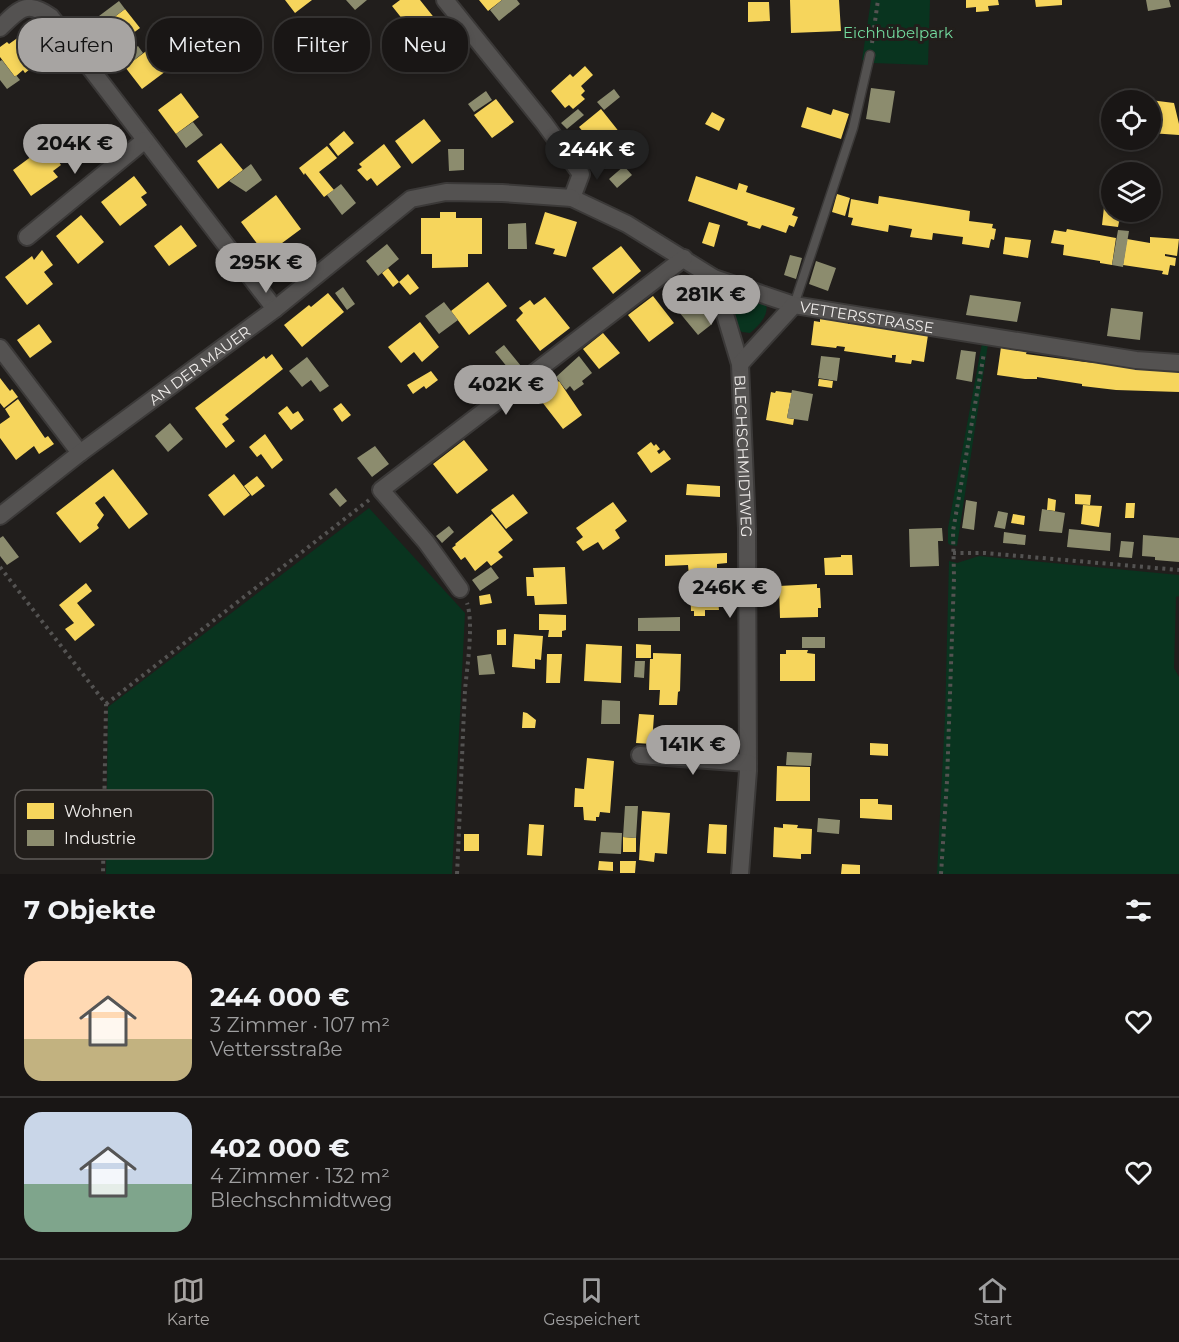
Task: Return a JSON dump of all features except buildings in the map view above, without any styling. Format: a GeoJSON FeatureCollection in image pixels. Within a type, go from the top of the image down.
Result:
{"type":"FeatureCollection","features":[{"type":"Feature","properties":{"kind":"street"},"geometry":{"type":"LineString","coordinates":[[445,0],[544,123],[580,174],[572,198]]}},
{"type":"Feature","properties":{"kind":"street"},"geometry":{"type":"LineString","coordinates":[[0,28],[19,9],[29,4],[39,6],[51,18],[275,309]]}},
{"type":"Feature","properties":{"kind":"street"},"geometry":{"type":"LineString","coordinates":[[27,237],[145,140]]}},
{"type":"Feature","properties":{"kind":"street","name":"AN DER MAUER"},"geometry":{"type":"LineString","coordinates":[[0,516],[80,453],[275,309],[411,200],[446,192],[572,198]]}},
{"type":"Feature","properties":{"kind":"street","name":"VETTERSSTRASSE"},"geometry":{"type":"LineString","coordinates":[[572,198],[627,224],[714,278],[794,305],[1136,360],[1179,363]]}},
{"type":"Feature","properties":{"kind":"street"},"geometry":{"type":"LineString","coordinates":[[460,589],[426,542],[381,490],[684,258]]}},
{"type":"Feature","properties":{"kind":"street","name":"BLECHSCHMIDTWEG"},"geometry":{"type":"LineString","coordinates":[[714,278],[740,364],[747,529],[748,763],[740,874]]}},
{"type":"Feature","properties":{"kind":"street","name":"BLECHSCHMIDTWEG"},"geometry":{"type":"LineString","coordinates":[[740,364],[794,305]]}},
{"type":"Feature","properties":{"kind":"street"},"geometry":{"type":"LineString","coordinates":[[0,348],[80,453]]}},
{"type":"Feature","properties":{"kind":"street"},"geometry":{"type":"LineString","coordinates":[[640,755],[748,763]]}},
{"type":"Feature","properties":{"kind":"lane"},"geometry":{"type":"LineString","coordinates":[[794,305],[853,128],[870,55]]}},
{"type":"Feature","properties":{"kind":"path"},"geometry":{"type":"LineString","coordinates":[[870,55],[878,1]]}},
{"type":"Feature","properties":{"kind":"path"},"geometry":{"type":"LineString","coordinates":[[942,874],[954,578],[953,531],[987,335]]}},
{"type":"Feature","properties":{"kind":"path"},"geometry":{"type":"LineString","coordinates":[[106,704],[381,490]]}},
{"type":"Feature","properties":{"kind":"path"},"geometry":{"type":"LineString","coordinates":[[953,552],[1179,570]]}},
{"type":"Feature","properties":{"kind":"path"},"geometry":{"type":"LineString","coordinates":[[0,567],[106,704],[104,790]]}},
{"type":"Feature","properties":{"kind":"path"},"geometry":{"type":"LineString","coordinates":[[457,874],[462,744],[471,621],[468,606],[460,589]]}},
{"type":"Feature","properties":{"kind":"path"},"geometry":{"type":"LineString","coordinates":[[103,859],[103,874]]}},
{"type":"Feature","properties":{"kind":"green space","name":"Eichhübelpark"},"geometry":{"type":"Polygon","coordinates":[[[871,0],[930,0],[928,65],[873,63],[862,60],[871,0]]]}},
{"type":"Feature","properties":{"kind":"green space"},"geometry":{"type":"Polygon","coordinates":[[[735,292],[765,302],[765,315],[750,333],[742,332],[737,328],[728,299],[735,292]]]}},
{"type":"Feature","properties":{"kind":"green space"},"geometry":{"type":"Polygon","coordinates":[[[982,343],[988,344],[957,546],[948,543],[948,528],[982,343]]]}},
{"type":"Feature","properties":{"kind":"green space"},"geometry":{"type":"Polygon","coordinates":[[[369,508],[465,613],[452,874],[106,874],[106,859],[213,859],[213,790],[107,790],[108,707],[369,508]]]}},
{"type":"Feature","properties":{"kind":"green space"},"geometry":{"type":"Polygon","coordinates":[[[979,556],[1179,575],[1179,596],[1176,597],[1174,668],[1179,677],[1179,874],[937,874],[945,717],[949,561],[957,563],[979,556]]]}}]}
